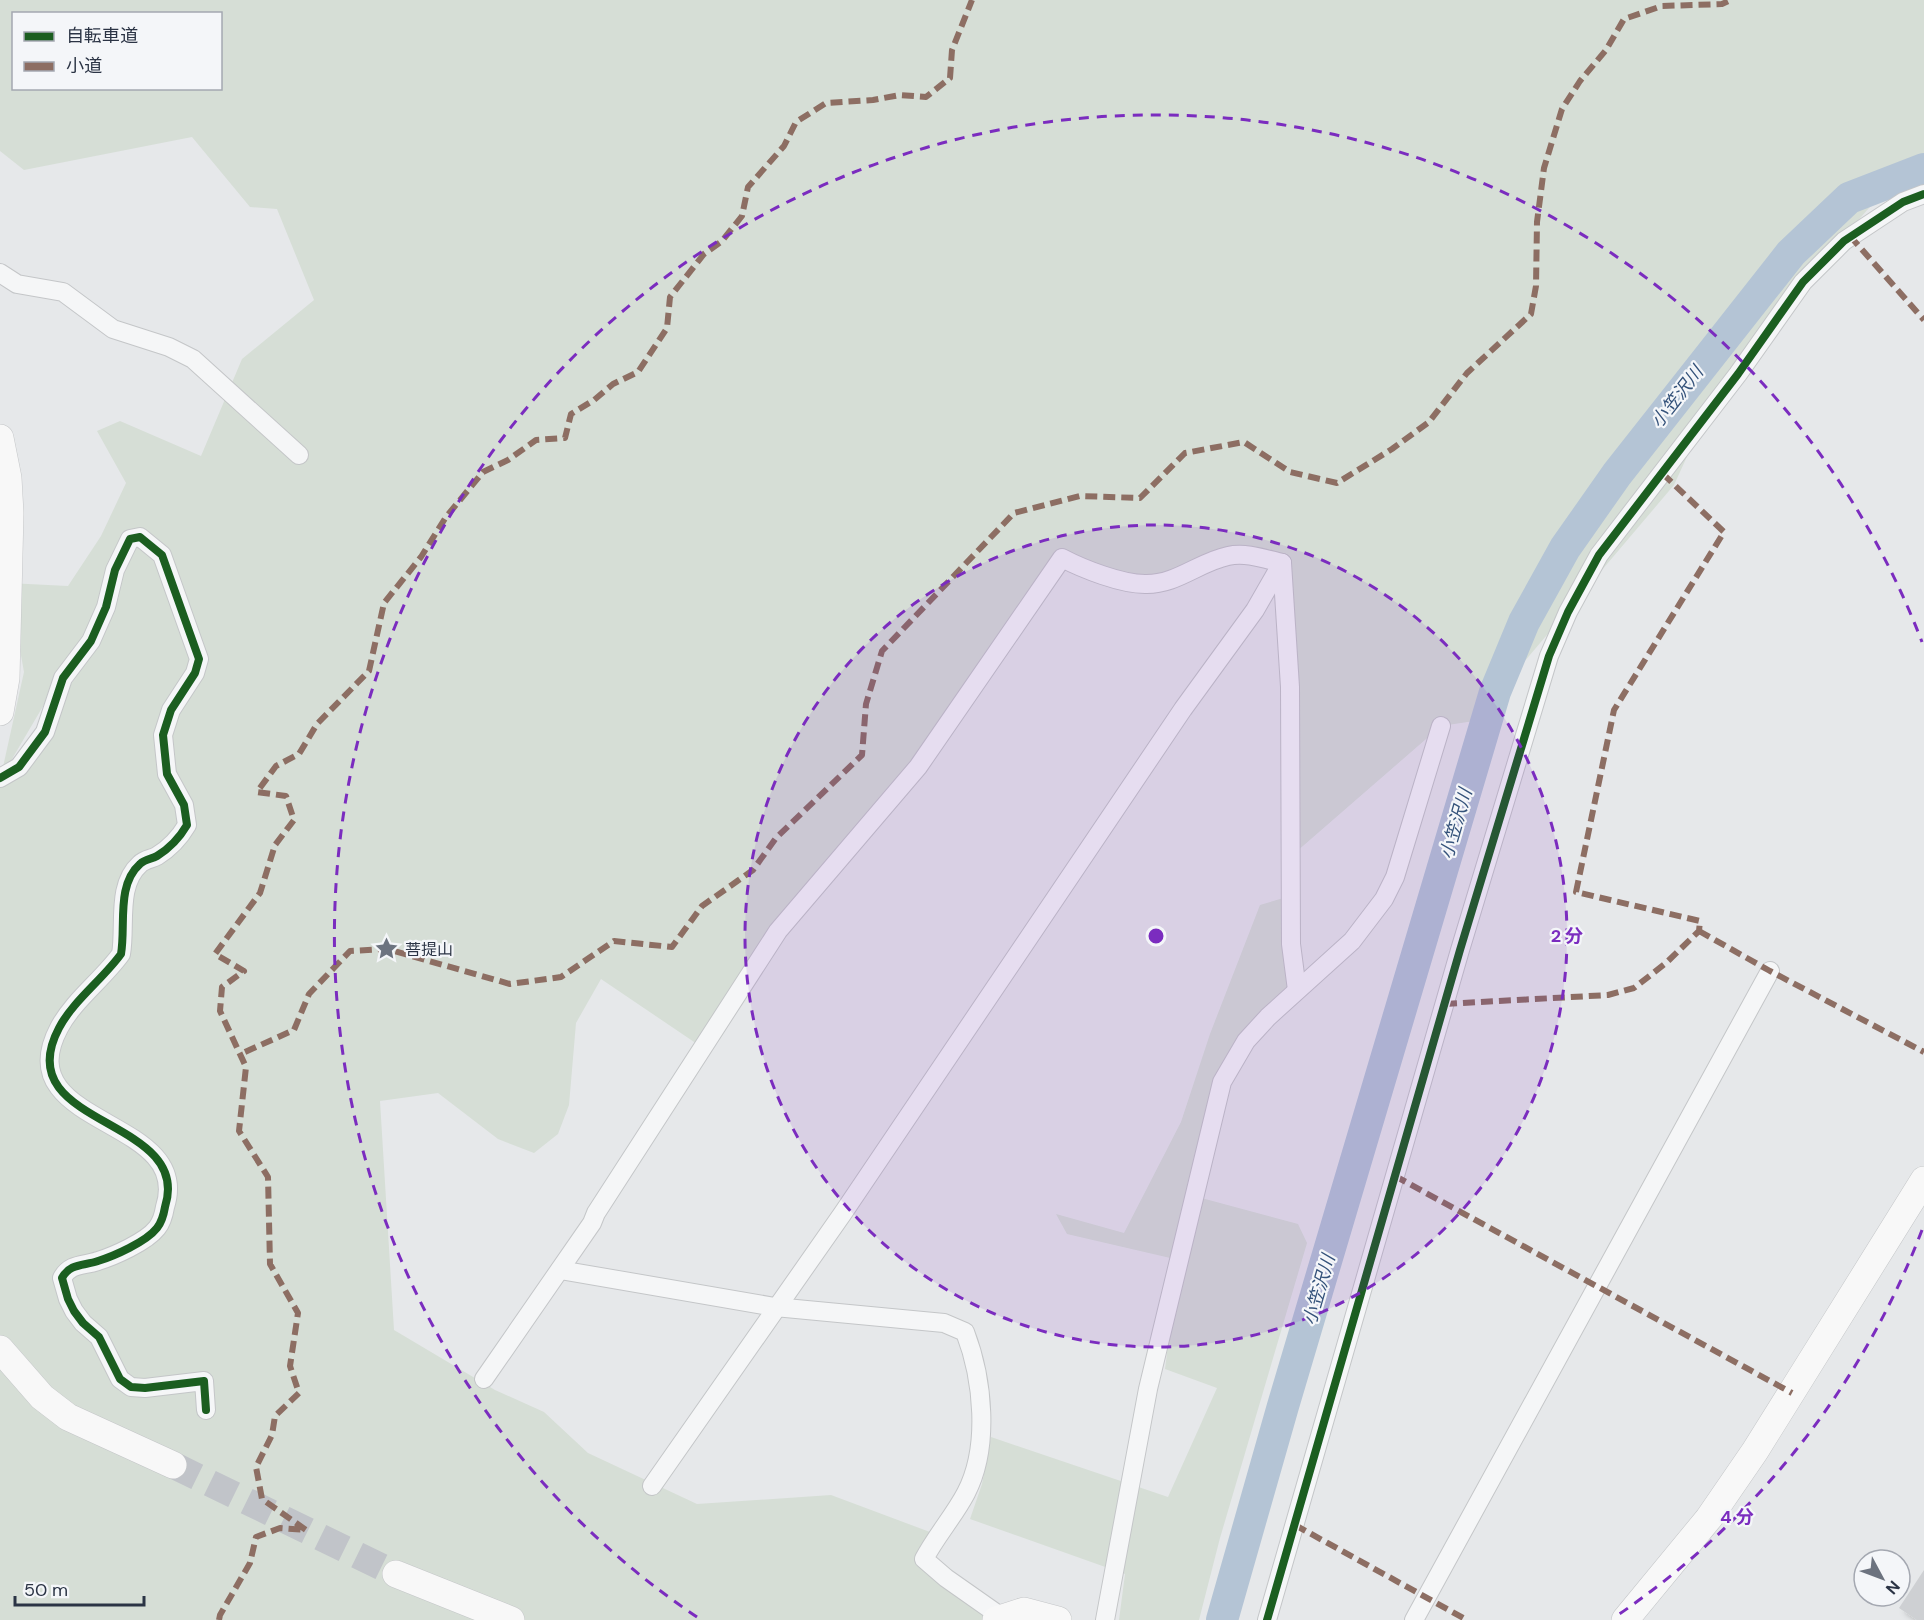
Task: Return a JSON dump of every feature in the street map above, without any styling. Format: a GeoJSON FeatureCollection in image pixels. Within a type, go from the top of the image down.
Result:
{"type":"FeatureCollection","features":[{"type":"Feature","properties":{"kind":"street"},"geometry":{"type":"LineString","coordinates":[[1267,1620],[1460,950],[1549,656],[1568,612],[1599,555],[1738,374],[1803,282],[1844,241],[1904,202],[1924,194]]}},
{"type":"Feature","properties":{"kind":"street"},"geometry":{"type":"LineString","coordinates":[[0,273],[17,284],[63,292],[113,329],[169,347],[194,358],[299,455]]}},
{"type":"Feature","properties":{"kind":"street"},"geometry":{"type":"LineString","coordinates":[[0,438],[8,478],[10,513],[6,678],[0,712]]}},
{"type":"Feature","properties":{"kind":"street"},"geometry":{"type":"LineString","coordinates":[[0,778],[19,767],[45,732],[63,678],[92,641],[106,607],[115,570],[130,539],[140,537],[162,555],[199,659],[195,673],[171,710],[163,735],[167,774],[184,806],[187,825],[177,840],[158,855],[141,862],[131,874],[124,904],[121,954],[60,1027],[53,1043],[50,1064],[55,1083],[68,1099],[137,1141],[159,1159],[168,1175],[169,1188],[166,1206],[157,1228],[127,1250],[96,1262],[72,1267],[62,1278],[74,1311],[104,1344],[120,1379],[131,1388],[204,1381],[206,1410]]}},
{"type":"Feature","properties":{"kind":"street"},"geometry":{"type":"LineString","coordinates":[[484,1379],[592,1223],[596,1213],[778,932],[918,767],[1062,558],[1081,568],[1145,584],[1170,580],[1227,556],[1245,555],[1282,563]]}},
{"type":"Feature","properties":{"kind":"street"},"geometry":{"type":"LineString","coordinates":[[1282,563],[1290,687],[1291,944],[1297,990]]}},
{"type":"Feature","properties":{"kind":"street"},"geometry":{"type":"LineString","coordinates":[[652,1486],[843,1213],[1183,709],[1255,610],[1282,563]]}},
{"type":"Feature","properties":{"kind":"street"},"geometry":{"type":"LineString","coordinates":[[1106,1620],[1148,1389],[1222,1082],[1246,1041],[1268,1017],[1352,941],[1384,899],[1395,877],[1441,726]]}},
{"type":"Feature","properties":{"kind":"street"},"geometry":{"type":"LineString","coordinates":[[1414,1620],[1770,971]]}},
{"type":"Feature","properties":{"kind":"street"},"geometry":{"type":"LineString","coordinates":[[1625,1620],[1709,1518],[1755,1451],[1924,1180]]}},
{"type":"Feature","properties":{"kind":"street"},"geometry":{"type":"LineString","coordinates":[[560,1270],[776,1307],[944,1323],[964,1332],[972,1351],[980,1392],[980,1439],[976,1467],[967,1491],[924,1559],[999,1619],[1024,1611],[1040,1613],[1058,1620]]}},
{"type":"Feature","properties":{"kind":"street"},"geometry":{"type":"LineString","coordinates":[[0,1349],[42,1397],[68,1417],[173,1465]]}},
{"type":"Feature","properties":{"kind":"street"},"geometry":{"type":"LineString","coordinates":[[396,1574],[511,1620]]}},
{"type":"Feature","properties":{"kind":"shaded area"},"geometry":{"type":"Polygon","coordinates":[[[0,0],[1924,0],[1924,194],[1893,181],[1814,270],[1690,450],[1674,485],[1474,721],[1441,726],[1296,852],[1282,564],[1231,556],[1145,584],[1062,559],[918,767],[778,932],[703,1048],[601,979],[576,1023],[569,1105],[558,1134],[534,1153],[498,1139],[438,1093],[380,1101],[394,1330],[495,1390],[544,1412],[588,1453],[697,1504],[831,1495],[938,1535],[924,1559],[990,1620],[0,1620],[0,770],[3,767],[24,672],[8,583],[68,586],[101,536],[126,483],[97,431],[120,421],[201,456],[242,359],[314,300],[277,209],[250,207],[192,137],[24,170],[0,151],[0,0]],[[109,594],[12,759],[45,732],[119,597],[109,594]]]}},
{"type":"Feature","properties":{"kind":"shaded area"},"geometry":{"type":"Polygon","coordinates":[[[1290,896],[1296,983],[1235,1041],[1194,1196],[1298,1224],[1307,1243],[1220,1538],[1199,1620],[1119,1620],[1125,1574],[970,1519],[982,1484],[991,1437],[1168,1497],[1217,1388],[1165,1369],[1179,1260],[1067,1234],[1056,1214],[1124,1233],[1181,1122],[1210,1034],[1260,905],[1290,896]]]}},
{"type":"Feature","properties":{"kind":"building"},"geometry":{"type":"Polygon","coordinates":[[[1924,1570],[1924,1620],[1917,1620],[1899,1608],[1912,1608],[1912,1588],[1924,1570]]]}},
{"type":"Feature","properties":{"kind":"waterway","name":"小笠沢川"},"geometry":{"type":"LineString","coordinates":[[1222,1620],[1283,1406],[1495,692],[1524,622],[1565,548],[1617,474],[1791,253],[1849,198],[1924,169]]}},
{"type":"Feature","properties":{"kind":"tunnel"},"geometry":{"type":"LineString","coordinates":[[173,1465],[396,1574]]}},
{"type":"Feature","properties":{"kind":"marked path"},"geometry":{"type":"LineString","coordinates":[[219,1620],[250,1563],[256,1537],[280,1528],[306,1530],[262,1499],[256,1467],[272,1435],[275,1416],[299,1393],[290,1366],[298,1313],[270,1264],[268,1177],[239,1131],[246,1067],[220,1011],[222,987],[244,971],[215,954],[260,893],[275,845],[294,820],[286,796],[257,792],[276,766],[299,754],[317,724],[369,671],[384,603],[421,557],[446,517],[483,472],[508,460],[536,440],[565,438],[571,414],[594,400],[613,384],[638,372],[667,328],[670,297],[704,254],[722,241],[742,216],[748,187],[784,146],[796,122],[826,103],[873,100],[900,95],[926,97],[950,78],[952,50],[972,0]]}},
{"type":"Feature","properties":{"kind":"marked path"},"geometry":{"type":"LineString","coordinates":[[245,1052],[294,1030],[309,994],[350,951],[387,949],[510,984],[561,977],[614,941],[672,947],[702,906],[753,870],[776,838],[862,755],[866,704],[882,651],[1014,513],[1080,496],[1140,498],[1185,453],[1244,442],[1290,472],[1337,483],[1392,449],[1429,422],[1467,373],[1531,314],[1536,286],[1537,222],[1544,168],[1562,109],[1580,81],[1606,50],[1624,19],[1662,6],[1722,4],[1731,0]]}},
{"type":"Feature","properties":{"kind":"marked path"},"geometry":{"type":"LineString","coordinates":[[1850,236],[1924,320]]}},
{"type":"Feature","properties":{"kind":"marked path"},"geometry":{"type":"LineString","coordinates":[[1445,1004],[1608,995],[1634,988],[1666,963],[1699,931],[1700,921],[1576,892],[1614,710],[1724,532],[1663,474]]}},
{"type":"Feature","properties":{"kind":"marked path"},"geometry":{"type":"LineString","coordinates":[[1699,931],[1924,1052]]}},
{"type":"Feature","properties":{"kind":"marked path"},"geometry":{"type":"LineString","coordinates":[[1395,1176],[1792,1393]]}},
{"type":"Feature","properties":{"kind":"marked path"},"geometry":{"type":"LineString","coordinates":[[1295,1525],[1467,1620]]}},
{"type":"Feature","properties":{"kind":"cycle path"},"geometry":{"type":"LineString","coordinates":[[1267,1620],[1460,950],[1549,656],[1568,612],[1599,555],[1738,374],[1803,282],[1844,241],[1903,202],[1924,194]]}},
{"type":"Feature","properties":{"kind":"cycle path"},"geometry":{"type":"LineString","coordinates":[[0,778],[19,767],[45,732],[63,678],[91,641],[106,607],[115,570],[130,539],[140,537],[162,555],[199,659],[195,673],[171,710],[163,735],[167,774],[184,805],[187,825],[170,846],[157,856],[142,862],[132,873],[123,906],[121,954],[65,1018],[59,1028],[50,1061],[57,1085],[77,1105],[130,1137],[153,1155],[167,1177],[165,1207],[158,1226],[145,1238],[112,1256],[73,1267],[62,1278],[74,1311],[83,1323],[99,1337],[120,1379],[131,1387],[145,1388],[204,1381],[206,1410]]}},
{"type":"Feature","properties":{"kind":"place","name":"菩提山"},"geometry":{"type":"Point","coordinates":[387,949]}}]}
